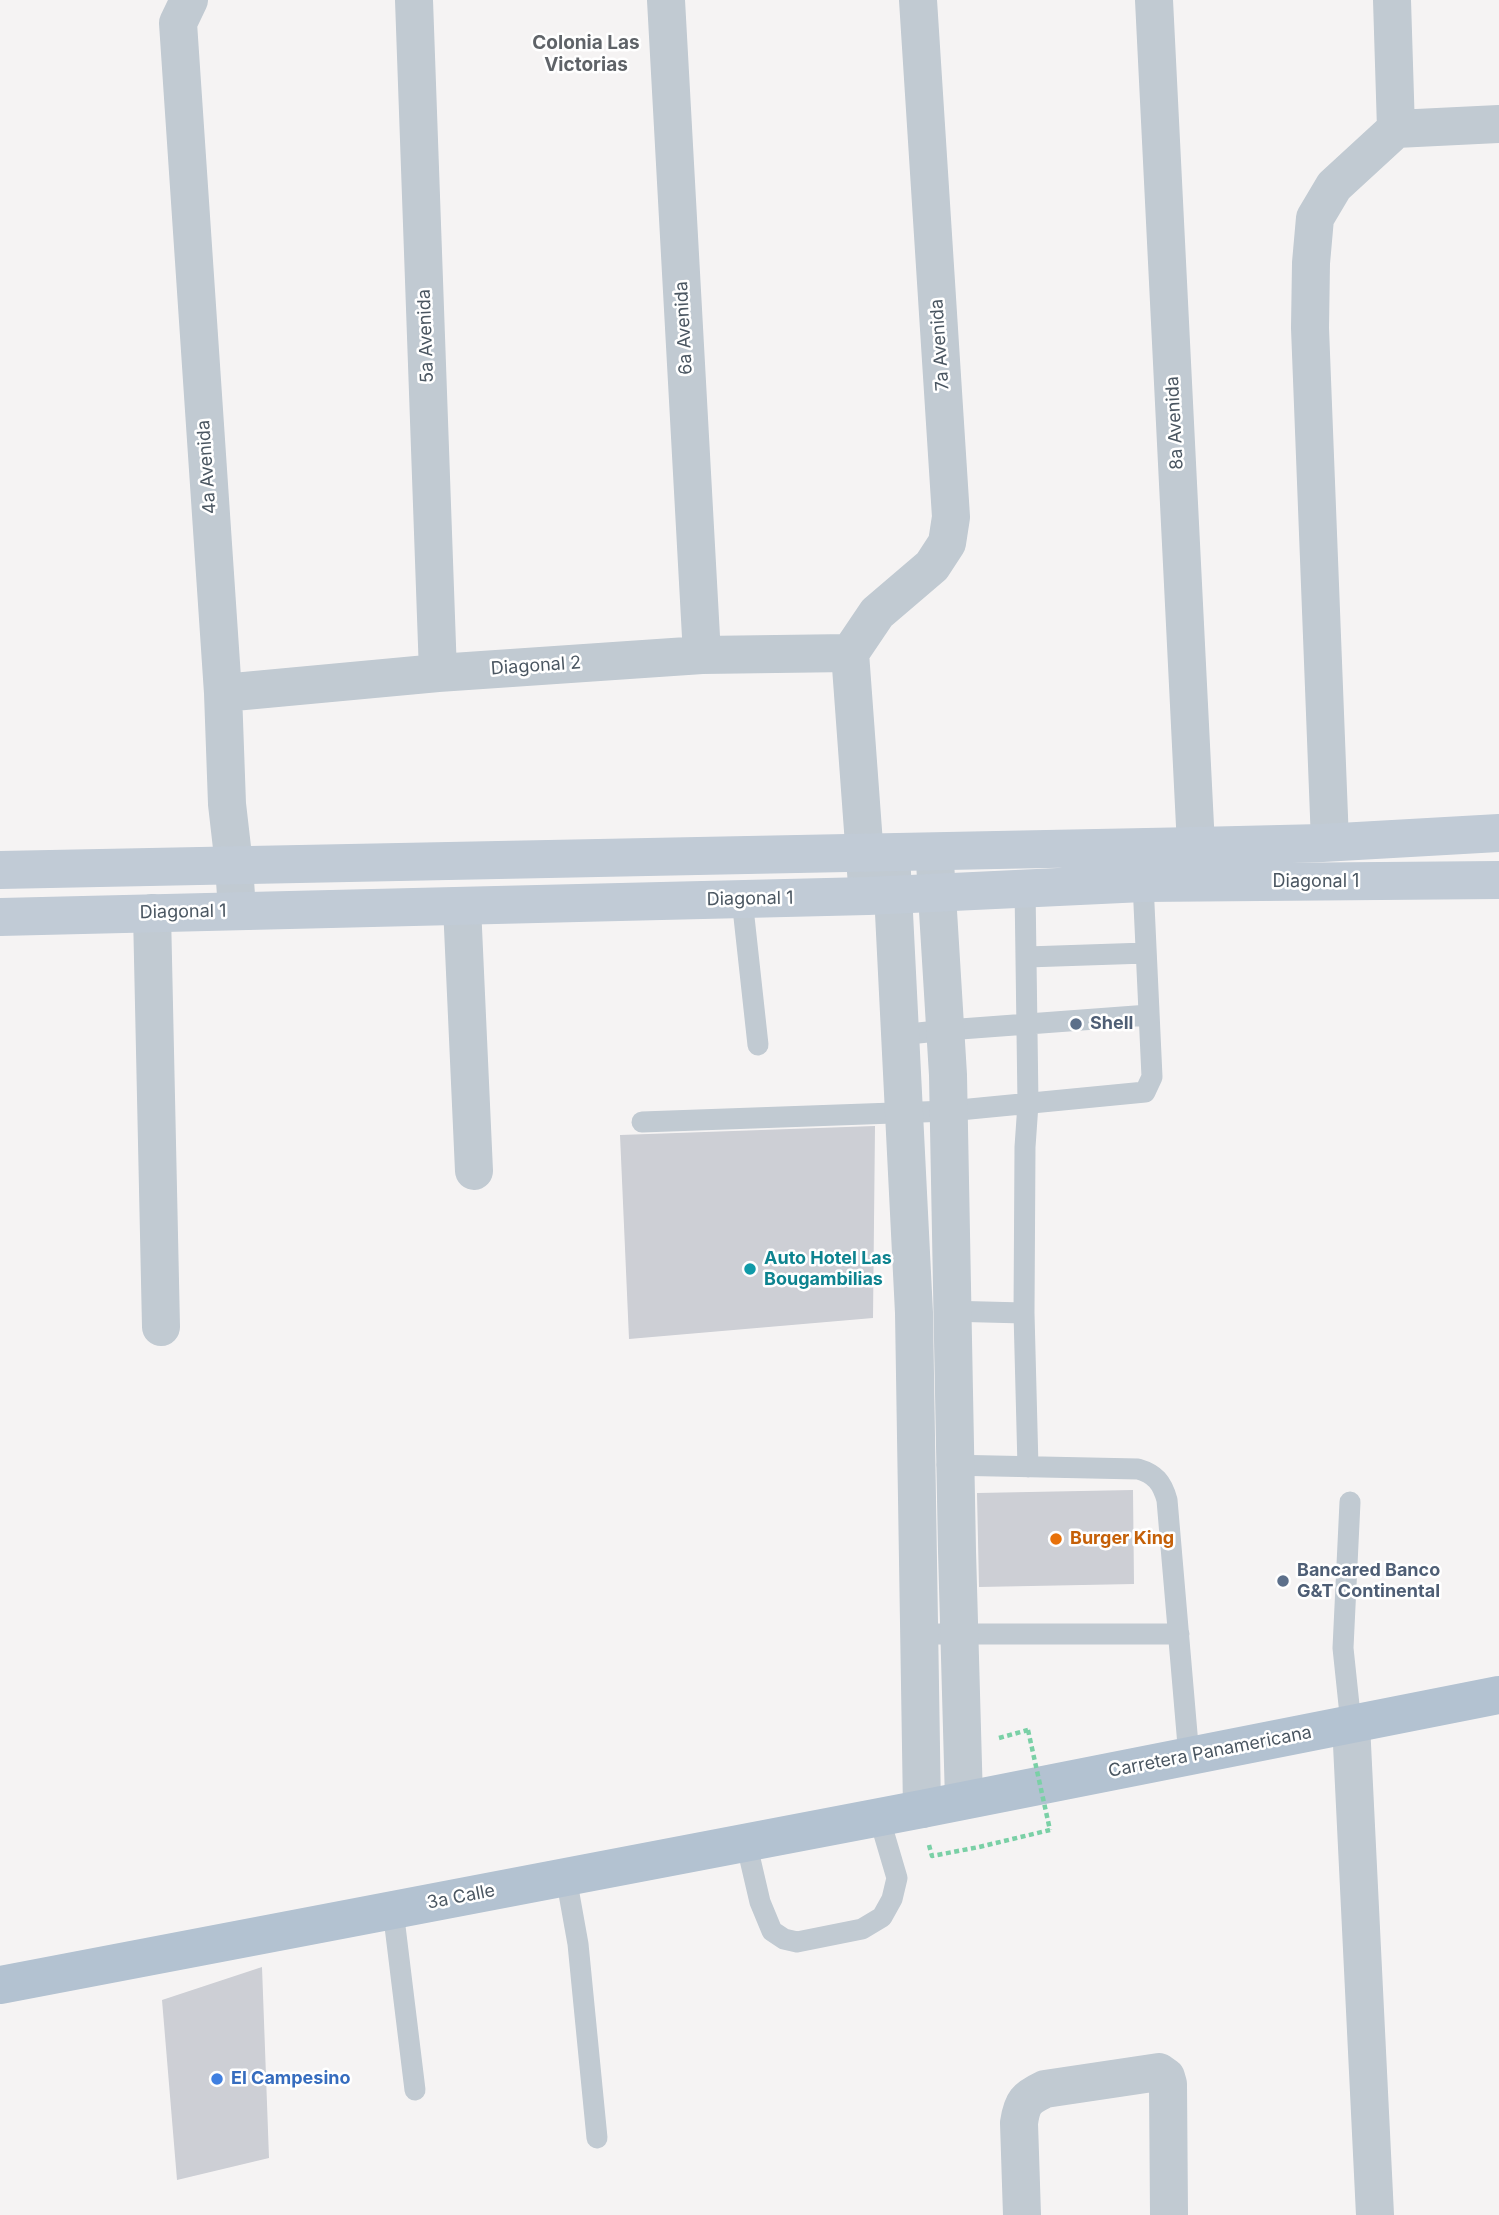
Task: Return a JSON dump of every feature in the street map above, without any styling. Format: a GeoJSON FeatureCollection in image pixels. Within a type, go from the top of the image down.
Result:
{"type":"FeatureCollection","features":[{"type":"Feature","properties":{"kind":"main road"},"geometry":{"type":"LineString","coordinates":[[0,870],[1196,846],[1499,833]]}},
{"type":"Feature","properties":{"kind":"main road","name":"Diagonal 1"},"geometry":{"type":"LineString","coordinates":[[0,917],[881,895],[1143,883],[1499,880]]}},
{"type":"Feature","properties":{"kind":"main road","name":"Carretera Panamericana"},"geometry":{"type":"LineString","coordinates":[[922,1809],[1499,1695]]}},
{"type":"Feature","properties":{"kind":"main road","name":"3a Calle"},"geometry":{"type":"LineString","coordinates":[[0,1985],[922,1809]]}},
{"type":"Feature","properties":{"kind":"street","name":"5a Avenida"},"geometry":{"type":"LineString","coordinates":[[414,0],[438,673]]}},
{"type":"Feature","properties":{"kind":"street","name":"6a Avenida"},"geometry":{"type":"LineString","coordinates":[[666,0],[702,655]]}},
{"type":"Feature","properties":{"kind":"street","name":"7a Avenida"},"geometry":{"type":"LineString","coordinates":[[850,653],[877,612],[932,566],[947,543],[951,517],[918,0]]}},
{"type":"Feature","properties":{"kind":"street","name":"8a Avenida"},"geometry":{"type":"LineString","coordinates":[[1154,0],[1196,846]]}},
{"type":"Feature","properties":{"kind":"street"},"geometry":{"type":"LineString","coordinates":[[1392,0],[1396,129]]}},
{"type":"Feature","properties":{"kind":"street","name":"4a Avenida"},"geometry":{"type":"LineString","coordinates":[[184,11],[227,804],[237,911]]}},
{"type":"Feature","properties":{"kind":"street"},"geometry":{"type":"LineString","coordinates":[[1330,842],[1310,327],[1315,218],[1334,186],[1396,129],[1499,124]]}},
{"type":"Feature","properties":{"kind":"street","name":"Diagonal 2"},"geometry":{"type":"LineString","coordinates":[[223,693],[438,673],[702,655],[850,653]]}},
{"type":"Feature","properties":{"kind":"street"},"geometry":{"type":"LineString","coordinates":[[850,653],[900,1035],[914,1313],[922,1809]]}},
{"type":"Feature","properties":{"kind":"street"},"geometry":{"type":"LineString","coordinates":[[935,851],[947,1030],[964,1800]]}},
{"type":"Feature","properties":{"kind":"street"},"geometry":{"type":"LineString","coordinates":[[462,905],[474,1171]]}},
{"type":"Feature","properties":{"kind":"street"},"geometry":{"type":"LineString","coordinates":[[152,913],[161,1327]]}},
{"type":"Feature","properties":{"kind":"street"},"geometry":{"type":"LineString","coordinates":[[918,1553],[957,1551]]}},
{"type":"Feature","properties":{"kind":"street"},"geometry":{"type":"LineString","coordinates":[[1351,1724],[1375,2215]]}},
{"type":"Feature","properties":{"kind":"street"},"geometry":{"type":"LineString","coordinates":[[1022,2215],[1019,2123],[1021,2110],[1028,2097],[1045,2089],[1158,2073],[1166,2077],[1168,2084],[1170,2215]]}},
{"type":"Feature","properties":{"kind":"lane"},"geometry":{"type":"LineString","coordinates":[[642,1122],[949,1111],[1145,1091],[1152,1077],[1143,883]]}},
{"type":"Feature","properties":{"kind":"lane"},"geometry":{"type":"LineString","coordinates":[[1025,887],[1028,1104],[1025,1147],[1024,1313],[1028,1467]]}},
{"type":"Feature","properties":{"kind":"lane"},"geometry":{"type":"LineString","coordinates":[[742,899],[758,1045]]}},
{"type":"Feature","properties":{"kind":"lane"},"geometry":{"type":"LineString","coordinates":[[1027,957],[1146,953]]}},
{"type":"Feature","properties":{"kind":"lane"},"geometry":{"type":"LineString","coordinates":[[900,1035],[1149,1015]]}},
{"type":"Feature","properties":{"kind":"lane"},"geometry":{"type":"LineString","coordinates":[[914,1313],[1024,1313]]}},
{"type":"Feature","properties":{"kind":"lane"},"geometry":{"type":"LineString","coordinates":[[916,1465],[1138,1469],[1150,1473],[1163,1485],[1167,1500],[1189,1757]]}},
{"type":"Feature","properties":{"kind":"lane"},"geometry":{"type":"LineString","coordinates":[[1350,1502],[1343,1648],[1351,1724]]}},
{"type":"Feature","properties":{"kind":"lane"},"geometry":{"type":"LineString","coordinates":[[919,1634],[1179,1634]]}},
{"type":"Feature","properties":{"kind":"lane"},"geometry":{"type":"LineString","coordinates":[[746,1842],[760,1902],[772,1931],[784,1939],[797,1942],[862,1929],[882,1917],[892,1899],[897,1878],[879,1817]]}},
{"type":"Feature","properties":{"kind":"lane"},"geometry":{"type":"LineString","coordinates":[[566,1877],[578,1944],[597,2138]]}},
{"type":"Feature","properties":{"kind":"lane"},"geometry":{"type":"LineString","coordinates":[[393,1910],[415,2090]]}},
{"type":"Feature","properties":{"kind":"path"},"geometry":{"type":"LineString","coordinates":[[979,1847],[1050,1830],[1028,1730]]}},
{"type":"Feature","properties":{"kind":"building","name":"Auto Hotel Las Bougambilias"},"geometry":{"type":"Polygon","coordinates":[[[875,1126],[873,1318],[629,1339],[620,1135],[875,1126]]]}},
{"type":"Feature","properties":{"kind":"building","name":"Burger King"},"geometry":{"type":"Polygon","coordinates":[[[1133,1490],[1134,1584],[979,1587],[977,1493],[1133,1490]]]}},
{"type":"Feature","properties":{"kind":"building","name":"El Campesino"},"geometry":{"type":"Polygon","coordinates":[[[262,1967],[269,2158],[177,2180],[162,2000],[262,1967]]]}},
{"type":"Feature","properties":{"kind":"place","name":"Shell"},"geometry":{"type":"Point","coordinates":[1076,1024]}},
{"type":"Feature","properties":{"kind":"place","name":"Auto Hotel Las Bougambilias"},"geometry":{"type":"Point","coordinates":[750,1269]}},
{"type":"Feature","properties":{"kind":"place","name":"Burger King"},"geometry":{"type":"Point","coordinates":[1056,1539]}},
{"type":"Feature","properties":{"kind":"place","name":"Bancared Banco G&T Continental"},"geometry":{"type":"Point","coordinates":[1283,1581]}},
{"type":"Feature","properties":{"kind":"place","name":"El Campesino"},"geometry":{"type":"Point","coordinates":[217,2079]}},
{"type":"Feature","properties":{"kind":"district","name":"Colonia Las Victorias"},"geometry":{"type":"Point","coordinates":[586,54]}}]}
